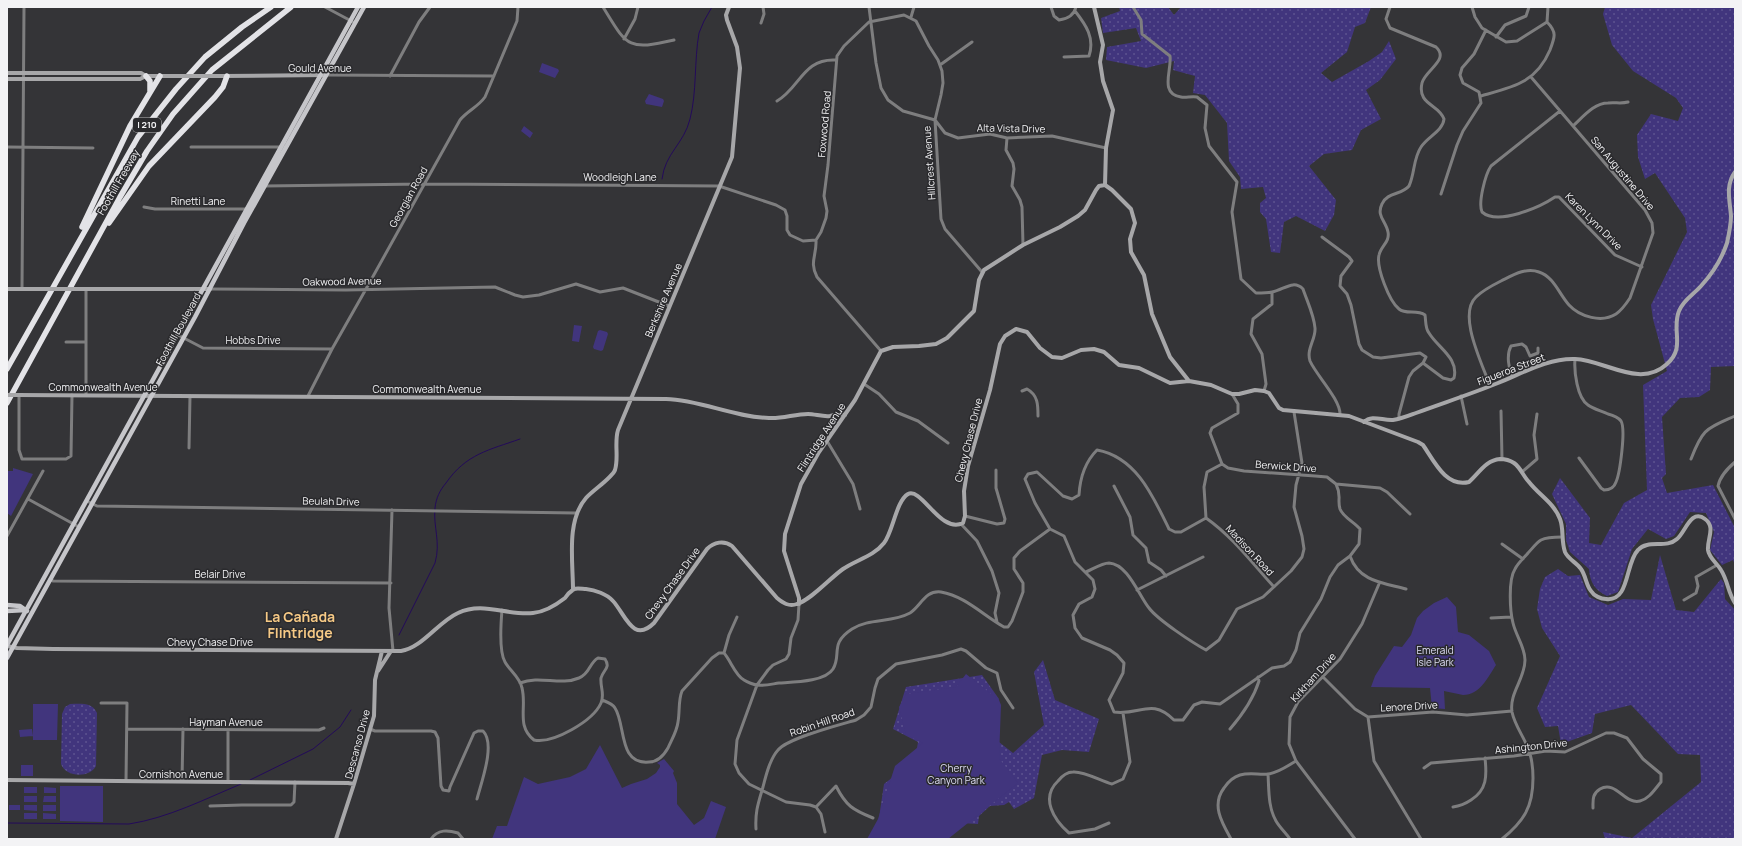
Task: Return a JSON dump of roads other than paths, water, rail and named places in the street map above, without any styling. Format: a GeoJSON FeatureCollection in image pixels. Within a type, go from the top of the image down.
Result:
{"type":"FeatureCollection","features":[{"type":"Feature","properties":{"kind":"highway","name":"Foothill Freeway"},"geometry":{"type":"LineString","coordinates":[[7,369],[87,225],[142,131],[176,89],[205,57],[242,27],[271,7]]}},
{"type":"Feature","properties":{"kind":"highway","name":"Foothill Freeway"},"geometry":{"type":"LineString","coordinates":[[7,404],[14,395],[90,252],[147,151],[174,114],[212,70],[292,7]]}},
{"type":"Feature","properties":{"kind":"highway"},"geometry":{"type":"LineString","coordinates":[[146,76],[150,85],[150,93]]}},
{"type":"Feature","properties":{"kind":"highway"},"geometry":{"type":"LineString","coordinates":[[60,274],[130,126],[160,76]]}},
{"type":"Feature","properties":{"kind":"highway"},"geometry":{"type":"LineString","coordinates":[[90,252],[149,166],[223,87],[224,76]]}},
{"type":"Feature","properties":{"kind":"main road","name":"Foothill Boulevard"},"geometry":{"type":"LineString","coordinates":[[7,645],[26,610],[47,578],[76,525],[87,501],[259,184],[358,7]]}},
{"type":"Feature","properties":{"kind":"main road","name":"Foothill Boulevard"},"geometry":{"type":"LineString","coordinates":[[76,525],[92,504],[364,7]]}},
{"type":"Feature","properties":{"kind":"main road","name":"Foothill Boulevard"},"geometry":{"type":"LineString","coordinates":[[7,658],[32,612],[47,578]]}},
{"type":"Feature","properties":{"kind":"main road"},"geometry":{"type":"LineString","coordinates":[[7,605],[20,606],[32,612]]}},
{"type":"Feature","properties":{"kind":"main road"},"geometry":{"type":"LineString","coordinates":[[7,611],[26,610]]}},
{"type":"Feature","properties":{"kind":"street"},"geometry":{"type":"LineString","coordinates":[[22,289],[24,7]]}},
{"type":"Feature","properties":{"kind":"street"},"geometry":{"type":"LineString","coordinates":[[325,7],[355,23]]}},
{"type":"Feature","properties":{"kind":"street"},"geometry":{"type":"LineString","coordinates":[[390,76],[419,22],[430,7]]}},
{"type":"Feature","properties":{"kind":"street","name":"Georgian Road"},"geometry":{"type":"LineString","coordinates":[[308,396],[332,348],[460,120],[465,113],[480,104],[485,97],[517,21],[518,7]]}},
{"type":"Feature","properties":{"kind":"street"},"geometry":{"type":"LineString","coordinates":[[602,7],[624,39],[632,44],[646,46],[674,40]]}},
{"type":"Feature","properties":{"kind":"street","name":"Berkshire Avenue"},"geometry":{"type":"LineString","coordinates":[[573,590],[573,530],[576,513],[591,492],[615,470],[617,434],[630,399],[719,186],[728,168],[734,148],[740,68],[737,47],[726,15],[729,7]]}},
{"type":"Feature","properties":{"kind":"street"},"geometry":{"type":"LineString","coordinates":[[761,23],[764,14],[763,7]]}},
{"type":"Feature","properties":{"kind":"street"},"geometry":{"type":"LineString","coordinates":[[869,7],[876,63],[881,88],[888,100],[903,111],[935,120]]}},
{"type":"Feature","properties":{"kind":"street"},"geometry":{"type":"LineString","coordinates":[[777,100],[785,95],[814,65],[828,60],[836,60],[844,46],[866,24],[904,15],[911,17],[914,7]]}},
{"type":"Feature","properties":{"kind":"street"},"geometry":{"type":"LineString","coordinates":[[1051,7],[1054,16],[1060,20],[1067,19],[1075,11],[1076,7]]}},
{"type":"Feature","properties":{"kind":"street"},"geometry":{"type":"LineString","coordinates":[[1094,7],[1103,45],[1100,62],[1103,82],[1113,110],[1106,148],[1105,185]]}},
{"type":"Feature","properties":{"kind":"street"},"geometry":{"type":"LineString","coordinates":[[1133,7],[1141,20],[1142,34],[1170,56],[1171,63],[1168,88],[1179,97],[1197,97],[1206,106],[1205,128],[1209,146],[1237,182],[1232,212],[1241,279],[1256,293],[1272,292],[1292,285],[1299,285],[1303,289],[1316,330],[1309,350],[1310,361],[1335,401],[1340,415]]}},
{"type":"Feature","properties":{"kind":"street"},"geometry":{"type":"LineString","coordinates":[[1390,7],[1386,19],[1390,28],[1436,47],[1441,56],[1438,62],[1425,75],[1421,88],[1425,100],[1443,116],[1443,123],[1425,142],[1419,151],[1409,186],[1406,189],[1387,197],[1382,203],[1380,211],[1380,217],[1388,232],[1387,242],[1379,256],[1379,266],[1384,281],[1393,301],[1399,309],[1406,312],[1422,313],[1425,315],[1429,333],[1449,355],[1454,365],[1456,372],[1454,378],[1451,380],[1444,378],[1423,363]]}},
{"type":"Feature","properties":{"kind":"street"},"geometry":{"type":"LineString","coordinates":[[1472,7],[1477,21],[1486,30],[1506,42],[1517,41],[1547,22]]}},
{"type":"Feature","properties":{"kind":"street"},"geometry":{"type":"LineString","coordinates":[[1496,37],[1505,25],[1526,16],[1529,7]]}},
{"type":"Feature","properties":{"kind":"street"},"geometry":{"type":"LineString","coordinates":[[1481,96],[1517,85],[1532,77],[1543,66],[1555,39],[1554,31],[1547,22],[1548,7]]}},
{"type":"Feature","properties":{"kind":"street"},"geometry":{"type":"LineString","coordinates":[[624,39],[634,19],[637,8]]}},
{"type":"Feature","properties":{"kind":"street"},"geometry":{"type":"LineString","coordinates":[[1064,57],[1089,56],[1091,52],[1089,30],[1075,11]]}},
{"type":"Feature","properties":{"kind":"street","name":"Hillcrest Avenue"},"geometry":{"type":"LineString","coordinates":[[911,17],[916,21],[940,65],[943,83],[935,120],[941,218],[945,228],[982,272]]}},
{"type":"Feature","properties":{"kind":"street"},"geometry":{"type":"LineString","coordinates":[[1442,194],[1457,145],[1463,131],[1480,107],[1481,96],[1477,90],[1463,83],[1460,75],[1462,68],[1474,54],[1486,30]]}},
{"type":"Feature","properties":{"kind":"street"},"geometry":{"type":"LineString","coordinates":[[940,65],[972,42]]}},
{"type":"Feature","properties":{"kind":"street","name":"Foxwood Road"},"geometry":{"type":"LineString","coordinates":[[816,240],[821,232],[827,211],[824,196],[837,74],[836,60]]}},
{"type":"Feature","properties":{"kind":"street","name":"Gould Avenue"},"geometry":{"type":"LineString","coordinates":[[7,73],[141,73],[146,76]]}},
{"type":"Feature","properties":{"kind":"street","name":"Gould Avenue"},"geometry":{"type":"LineString","coordinates":[[7,79],[140,79],[146,76],[494,76]]}},
{"type":"Feature","properties":{"kind":"street","name":"San Augustine Drive"},"geometry":{"type":"LineString","coordinates":[[1490,386],[1469,325],[1469,308],[1475,298],[1493,285],[1517,272],[1530,270],[1538,271],[1548,277],[1568,304],[1576,312],[1587,316],[1606,318],[1616,314],[1625,306],[1630,298],[1653,233],[1646,210],[1532,77]]}},
{"type":"Feature","properties":{"kind":"street"},"geometry":{"type":"LineString","coordinates":[[1573,126],[1599,105],[1628,102]]}},
{"type":"Feature","properties":{"kind":"street","name":"Karen Lynn Drive"},"geometry":{"type":"LineString","coordinates":[[1560,111],[1491,166],[1488,171],[1481,200],[1482,212],[1488,216],[1515,215],[1529,211],[1555,197],[1559,197],[1615,255],[1642,267]]}},
{"type":"Feature","properties":{"kind":"street","name":"Alta Vista Drive"},"geometry":{"type":"LineString","coordinates":[[935,120],[945,133],[951,137],[958,138],[990,134],[1008,138],[1052,136],[1106,148]]}},
{"type":"Feature","properties":{"kind":"street"},"geometry":{"type":"LineString","coordinates":[[1008,138],[1006,150],[1013,163],[1014,169],[1012,186],[1020,200],[1022,207],[1022,245]]}},
{"type":"Feature","properties":{"kind":"street"},"geometry":{"type":"LineString","coordinates":[[7,147],[93,148]]}},
{"type":"Feature","properties":{"kind":"street"},"geometry":{"type":"LineString","coordinates":[[191,147],[287,147]]}},
{"type":"Feature","properties":{"kind":"street","name":"Figueroa Street"},"geometry":{"type":"LineString","coordinates":[[1364,422],[1367,419],[1373,418],[1389,421],[1399,419],[1490,386],[1547,362],[1575,359],[1588,361],[1633,374],[1644,374],[1660,370],[1672,358],[1677,349],[1677,318],[1679,310],[1684,302],[1701,287],[1722,256],[1730,231],[1731,217],[1729,184],[1735,172]]}},
{"type":"Feature","properties":{"kind":"street","name":"Woodleigh Lane"},"geometry":{"type":"LineString","coordinates":[[259,184],[265,186],[424,184],[719,186],[776,205],[785,210],[787,216],[787,230],[790,235],[803,241],[816,240]]}},
{"type":"Feature","properties":{"kind":"street"},"geometry":{"type":"LineString","coordinates":[[816,240],[816,248],[812,263],[817,277],[881,351],[893,347],[929,345],[947,338],[974,311],[982,272],[989,265],[1022,245],[1060,228],[1078,216],[1085,210],[1099,186],[1105,185],[1131,209],[1135,223],[1130,239],[1131,252],[1144,275],[1149,305],[1158,333],[1170,357],[1184,372],[1189,381]]}},
{"type":"Feature","properties":{"kind":"street","name":"Rinetti Lane"},"geometry":{"type":"LineString","coordinates":[[144,207],[155,209],[246,208],[252,210]]}},
{"type":"Feature","properties":{"kind":"street"},"geometry":{"type":"LineString","coordinates":[[1322,237],[1349,257],[1352,261],[1341,276],[1340,286],[1347,294],[1351,305],[1359,344],[1362,350],[1373,357],[1381,358],[1420,353],[1426,357],[1423,363],[1413,370],[1409,377],[1399,419]]}},
{"type":"Feature","properties":{"kind":"street","name":"Oakwood Avenue"},"geometry":{"type":"LineString","coordinates":[[7,289],[366,289],[495,287],[523,297],[540,295],[576,284],[600,292],[623,288],[669,306]]}},
{"type":"Feature","properties":{"kind":"street"},"geometry":{"type":"LineString","coordinates":[[83,289],[86,342],[86,396]]}},
{"type":"Feature","properties":{"kind":"street"},"geometry":{"type":"LineString","coordinates":[[1264,391],[1266,384],[1262,354],[1251,334],[1253,319],[1272,304],[1272,292]]}},
{"type":"Feature","properties":{"kind":"street","name":"Chevy Chase Drive"},"geometry":{"type":"LineString","coordinates":[[961,524],[965,520],[964,491],[972,452],[990,390],[1000,344],[1005,336],[1012,331],[1022,330],[1027,332],[1040,348],[1052,356],[1062,358],[1082,350],[1094,349],[1104,352],[1119,365],[1139,368],[1164,381],[1189,381],[1211,385],[1232,394]]}},
{"type":"Feature","properties":{"kind":"street","name":"Hobbs Drive"},"geometry":{"type":"LineString","coordinates":[[178,335],[203,348],[332,348]]}},
{"type":"Feature","properties":{"kind":"street"},"geometry":{"type":"LineString","coordinates":[[66,342],[86,342]]}},
{"type":"Feature","properties":{"kind":"street"},"geometry":{"type":"LineString","coordinates":[[1512,377],[1508,356],[1511,346],[1522,344],[1526,347],[1530,356],[1538,353],[1538,348]]}},
{"type":"Feature","properties":{"kind":"street","name":"Flintridge Avenue"},"geometry":{"type":"LineString","coordinates":[[816,807],[786,802],[743,780],[735,764],[737,740],[757,685],[773,665],[786,659],[789,654],[791,638],[798,620],[799,598],[784,551],[785,534],[801,484],[864,384],[881,351]]}},
{"type":"Feature","properties":{"kind":"street"},"geometry":{"type":"LineString","coordinates":[[1575,359],[1577,383],[1581,395],[1587,405],[1615,416],[1621,421],[1624,429],[1618,475],[1616,484],[1612,488],[1604,490],[1601,488],[1580,458]]}},
{"type":"Feature","properties":{"kind":"street"},"geometry":{"type":"LineString","coordinates":[[1179,382],[1184,372]]}},
{"type":"Feature","properties":{"kind":"street"},"geometry":{"type":"LineString","coordinates":[[864,384],[879,394],[896,412],[918,421],[948,442]]}},
{"type":"Feature","properties":{"kind":"street"},"geometry":{"type":"LineString","coordinates":[[1022,390],[1027,389],[1034,393],[1038,404],[1038,416]]}},
{"type":"Feature","properties":{"kind":"street"},"geometry":{"type":"LineString","coordinates":[[1232,394],[1239,394],[1254,390],[1264,391],[1279,408],[1294,412],[1340,415],[1364,422],[1418,442],[1423,445],[1446,476],[1453,481],[1464,483],[1469,482],[1487,464],[1502,459],[1514,463],[1530,484],[1556,510],[1560,519],[1566,554],[1582,570],[1591,592],[1597,597],[1604,599],[1614,599],[1620,595],[1630,565],[1638,550],[1643,546],[1667,544],[1678,539],[1695,517],[1702,517],[1707,520],[1710,527],[1708,552],[1727,581],[1735,603]]}},
{"type":"Feature","properties":{"kind":"street"},"geometry":{"type":"LineString","coordinates":[[1232,394],[1238,404],[1238,413],[1212,428],[1210,433],[1222,464],[1207,472],[1204,486],[1206,518],[1181,532],[1175,532],[1169,528],[1149,489],[1125,461],[1110,452],[1097,450],[1090,457],[1081,478],[1079,495],[1072,499],[1063,496],[1037,472],[1028,474],[1025,479],[1035,503],[1050,529],[1064,536],[1075,562],[1093,580],[1095,589],[1092,597],[1079,604],[1073,615],[1075,628],[1082,638],[1110,650],[1124,663],[1123,673],[1109,700],[1114,712],[1123,713],[1155,707],[1166,712],[1174,720],[1183,720],[1194,705],[1202,702],[1220,704],[1272,668],[1284,666],[1290,662],[1296,650],[1300,633],[1321,599],[1330,577],[1338,565],[1350,556],[1358,544],[1360,529],[1355,523],[1344,516],[1340,509],[1340,492],[1336,484]]}},
{"type":"Feature","properties":{"kind":"street"},"geometry":{"type":"LineString","coordinates":[[14,395],[19,450],[22,458],[66,459],[72,454],[72,395]]}},
{"type":"Feature","properties":{"kind":"street","name":"Commonwealth Avenue"},"geometry":{"type":"LineString","coordinates":[[14,395],[674,399],[748,417],[787,418],[807,414],[829,416],[840,414],[845,415]]}},
{"type":"Feature","properties":{"kind":"street"},"geometry":{"type":"LineString","coordinates":[[189,448],[190,396]]}},
{"type":"Feature","properties":{"kind":"street"},"geometry":{"type":"LineString","coordinates":[[1461,396],[1467,424]]}},
{"type":"Feature","properties":{"kind":"street"},"geometry":{"type":"LineString","coordinates":[[1501,411],[1502,459]]}},
{"type":"Feature","properties":{"kind":"street"},"geometry":{"type":"LineString","coordinates":[[1086,572],[1109,563],[1118,566],[1129,575],[1150,609],[1196,645],[1206,650],[1219,640],[1237,609],[1263,597],[1302,557],[1304,549],[1302,536],[1294,507],[1296,485],[1302,463],[1294,412]]}},
{"type":"Feature","properties":{"kind":"street"},"geometry":{"type":"LineString","coordinates":[[1522,472],[1536,460],[1534,436],[1537,414]]}},
{"type":"Feature","properties":{"kind":"street"},"geometry":{"type":"LineString","coordinates":[[1691,459],[1699,438],[1704,432],[1735,416]]}},
{"type":"Feature","properties":{"kind":"street"},"geometry":{"type":"LineString","coordinates":[[827,441],[853,484],[860,509]]}},
{"type":"Feature","properties":{"kind":"street"},"geometry":{"type":"LineString","coordinates":[[1735,462],[1728,468],[1719,480],[1718,486],[1735,519]]}},
{"type":"Feature","properties":{"kind":"street","name":"Berwick Drive"},"geometry":{"type":"LineString","coordinates":[[1222,464],[1228,468],[1244,471],[1327,477],[1336,484],[1380,488],[1387,492],[1410,514]]}},
{"type":"Feature","properties":{"kind":"street"},"geometry":{"type":"LineString","coordinates":[[965,516],[997,524],[1004,523],[1005,519],[996,488],[996,470]]}},
{"type":"Feature","properties":{"kind":"street"},"geometry":{"type":"LineString","coordinates":[[7,536],[43,471]]}},
{"type":"Feature","properties":{"kind":"street"},"geometry":{"type":"LineString","coordinates":[[1114,486],[1130,518],[1133,535],[1146,548],[1149,562],[1161,570],[1166,576]]}},
{"type":"Feature","properties":{"kind":"street"},"geometry":{"type":"LineString","coordinates":[[799,604],[843,569],[877,550],[888,538],[901,503],[908,494],[912,494],[919,495],[930,510],[936,515],[952,524],[961,524],[976,541],[992,571],[999,593],[995,613],[997,623]]}},
{"type":"Feature","properties":{"kind":"street"},"geometry":{"type":"LineString","coordinates":[[28,499],[76,525]]}},
{"type":"Feature","properties":{"kind":"street","name":"Beulah Drive"},"geometry":{"type":"LineString","coordinates":[[87,501],[97,506],[576,513]]}},
{"type":"Feature","properties":{"kind":"street"},"geometry":{"type":"LineString","coordinates":[[378,671],[392,651],[389,608],[391,583],[392,510]]}},
{"type":"Feature","properties":{"kind":"street","name":"Madison Road"},"geometry":{"type":"LineString","coordinates":[[1206,518],[1216,525],[1240,548],[1274,587]]}},
{"type":"Feature","properties":{"kind":"street"},"geometry":{"type":"LineString","coordinates":[[602,700],[610,703],[616,709],[625,746],[630,756],[643,762],[654,761],[665,753],[676,731],[680,697],[682,692],[715,655],[719,653],[724,654],[741,678],[757,685],[798,682],[826,675],[834,668],[837,645],[845,634],[860,625],[908,614],[914,610],[926,595],[941,592],[950,594],[979,609],[997,623],[1004,627],[1008,627],[1012,621],[1023,592],[1023,583],[1014,569],[1014,558],[1020,551],[1050,529]]}},
{"type":"Feature","properties":{"kind":"street"},"geometry":{"type":"LineString","coordinates":[[1502,839],[1521,821],[1530,803],[1533,790],[1530,753],[1516,725],[1512,711],[1514,693],[1522,675],[1525,660],[1524,649],[1511,618],[1512,576],[1515,569],[1523,559],[1542,540],[1562,537]]}},
{"type":"Feature","properties":{"kind":"street","name":"Chevy Chase Drive"},"geometry":{"type":"LineString","coordinates":[[7,645],[13,648],[53,649],[407,650],[415,646],[450,618],[466,610],[478,607],[523,614],[540,612],[554,606],[573,590],[590,589],[602,593],[614,602],[630,625],[639,630],[645,630],[654,622],[706,549],[722,542],[732,546],[777,598],[790,605],[799,604]]}},
{"type":"Feature","properties":{"kind":"street"},"geometry":{"type":"LineString","coordinates":[[1502,544],[1523,559]]}},
{"type":"Feature","properties":{"kind":"street"},"geometry":{"type":"LineString","coordinates":[[1350,556],[1355,566],[1364,575],[1379,584],[1406,590]]}},
{"type":"Feature","properties":{"kind":"street"},"geometry":{"type":"LineString","coordinates":[[1137,590],[1203,558]]}},
{"type":"Feature","properties":{"kind":"street"},"geometry":{"type":"LineString","coordinates":[[1684,600],[1696,593],[1698,586],[1696,577],[1717,565]]}},
{"type":"Feature","properties":{"kind":"street","name":"Belair Drive"},"geometry":{"type":"LineString","coordinates":[[47,578],[53,581],[391,583]]}},
{"type":"Feature","properties":{"kind":"street","name":"Kirkham Drive"},"geometry":{"type":"LineString","coordinates":[[1355,839],[1296,761],[1289,744],[1290,717],[1298,702],[1340,659],[1362,624],[1379,584]]}},
{"type":"Feature","properties":{"kind":"street"},"geometry":{"type":"LineString","coordinates":[[502,610],[502,654],[504,661],[520,683],[523,693],[523,724],[525,730],[534,740],[544,740],[572,731],[581,725],[597,708],[602,700],[601,679],[608,666],[607,662],[602,658],[595,660],[586,675],[574,680],[560,682],[528,680],[520,683]]}},
{"type":"Feature","properties":{"kind":"street"},"geometry":{"type":"LineString","coordinates":[[724,654],[729,635],[737,617]]}},
{"type":"Feature","properties":{"kind":"street"},"geometry":{"type":"LineString","coordinates":[[1491,618],[1511,618]]}},
{"type":"Feature","properties":{"kind":"street","name":"Robin Hill Road"},"geometry":{"type":"LineString","coordinates":[[756,829],[755,815],[771,761],[778,750],[783,745],[793,740],[856,720],[864,715],[873,701],[878,679],[896,664],[942,655],[956,649],[964,649],[979,663],[997,673],[1002,690],[1013,708]]}},
{"type":"Feature","properties":{"kind":"street","name":"Descanso Drive"},"geometry":{"type":"LineString","coordinates":[[336,839],[375,712],[375,680],[382,651]]}},
{"type":"Feature","properties":{"kind":"street"},"geometry":{"type":"LineString","coordinates":[[1230,729],[1244,714],[1251,702],[1260,681],[1258,677]]}},
{"type":"Feature","properties":{"kind":"street","name":"Lenore Drive"},"geometry":{"type":"LineString","coordinates":[[1323,677],[1355,709],[1368,717],[1434,712],[1467,715],[1512,711]]}},
{"type":"Feature","properties":{"kind":"street"},"geometry":{"type":"LineString","coordinates":[[101,703],[127,703],[126,781]]}},
{"type":"Feature","properties":{"kind":"street"},"geometry":{"type":"LineString","coordinates":[[1069,839],[1069,833],[1059,824],[1051,811],[1050,799],[1052,786],[1063,775],[1073,772],[1084,773],[1112,784],[1123,779],[1130,762],[1123,713]]}},
{"type":"Feature","properties":{"kind":"street"},"geometry":{"type":"LineString","coordinates":[[1368,717],[1374,761],[1421,839]]}},
{"type":"Feature","properties":{"kind":"street","name":"Hayman Avenue"},"geometry":{"type":"LineString","coordinates":[[127,729],[319,730],[324,728]]}},
{"type":"Feature","properties":{"kind":"street"},"geometry":{"type":"LineString","coordinates":[[182,781],[183,729]]}},
{"type":"Feature","properties":{"kind":"street"},"geometry":{"type":"LineString","coordinates":[[370,729],[435,732],[438,738],[441,786],[442,790],[446,791],[448,791],[450,787],[474,733],[482,731],[488,738],[488,748],[477,799]]}},
{"type":"Feature","properties":{"kind":"street"},"geometry":{"type":"LineString","coordinates":[[228,730],[228,782]]}},
{"type":"Feature","properties":{"kind":"street","name":"Ashington Drive"},"geometry":{"type":"LineString","coordinates":[[1424,768],[1431,763],[1530,753],[1568,751],[1606,733],[1614,733],[1627,738],[1643,759],[1661,774],[1661,782],[1646,799],[1634,802],[1616,789],[1603,788],[1596,791],[1593,797],[1593,808]]}},
{"type":"Feature","properties":{"kind":"street"},"geometry":{"type":"LineString","coordinates":[[1453,807],[1461,806],[1477,796],[1482,790],[1487,777],[1486,758]]}},
{"type":"Feature","properties":{"kind":"street"},"geometry":{"type":"LineString","coordinates":[[1230,839],[1219,816],[1218,809],[1218,801],[1228,782],[1240,775],[1248,773],[1268,774],[1280,770],[1296,761]]}},
{"type":"Feature","properties":{"kind":"street"},"geometry":{"type":"LineString","coordinates":[[1268,774],[1271,809],[1277,822],[1290,839]]}},
{"type":"Feature","properties":{"kind":"street","name":"Cornishon Avenue"},"geometry":{"type":"LineString","coordinates":[[7,780],[295,782],[354,784]]}},
{"type":"Feature","properties":{"kind":"street"},"geometry":{"type":"LineString","coordinates":[[210,806],[291,806],[294,802],[295,782]]}},
{"type":"Feature","properties":{"kind":"street"},"geometry":{"type":"LineString","coordinates":[[825,832],[821,814],[816,807],[836,786],[846,804],[858,812],[873,818]]}},
{"type":"Feature","properties":{"kind":"street"},"geometry":{"type":"LineString","coordinates":[[1069,833],[1095,829],[1109,824]]}},
{"type":"Feature","properties":{"kind":"street"},"geometry":{"type":"LineString","coordinates":[[431,839],[438,832],[444,831],[458,833],[463,839]]}},
{"type":"Feature","properties":{"kind":"waterway"},"geometry":{"type":"LineString","coordinates":[[640,7],[660,7]]}},
{"type":"Feature","properties":{"kind":"waterway"},"geometry":{"type":"LineString","coordinates":[[662,179],[667,162],[684,135],[690,119],[694,98],[696,54],[699,33],[712,7]]}},
{"type":"Feature","properties":{"kind":"waterway"},"geometry":{"type":"LineString","coordinates":[[399,635],[435,563],[437,555],[435,508],[437,498],[442,488],[454,473],[470,459],[488,450],[520,439]]}},
{"type":"Feature","properties":{"kind":"waterway"},"geometry":{"type":"LineString","coordinates":[[250,780],[313,749],[340,727],[351,710]]}},
{"type":"Feature","properties":{"kind":"waterway"},"geometry":{"type":"LineString","coordinates":[[7,823],[129,824],[172,813],[241,784]]}},
{"type":"Feature","properties":{"kind":"district","name":"La Cañada Flintridge"},"geometry":{"type":"Point","coordinates":[300,626]}},
{"type":"Feature","properties":{"kind":"park label","name":"Emerald Isle Park"},"geometry":{"type":"Point","coordinates":[1435,656]}},
{"type":"Feature","properties":{"kind":"park label","name":"Cherry Canyon Park"},"geometry":{"type":"Point","coordinates":[956,774]}}]}
